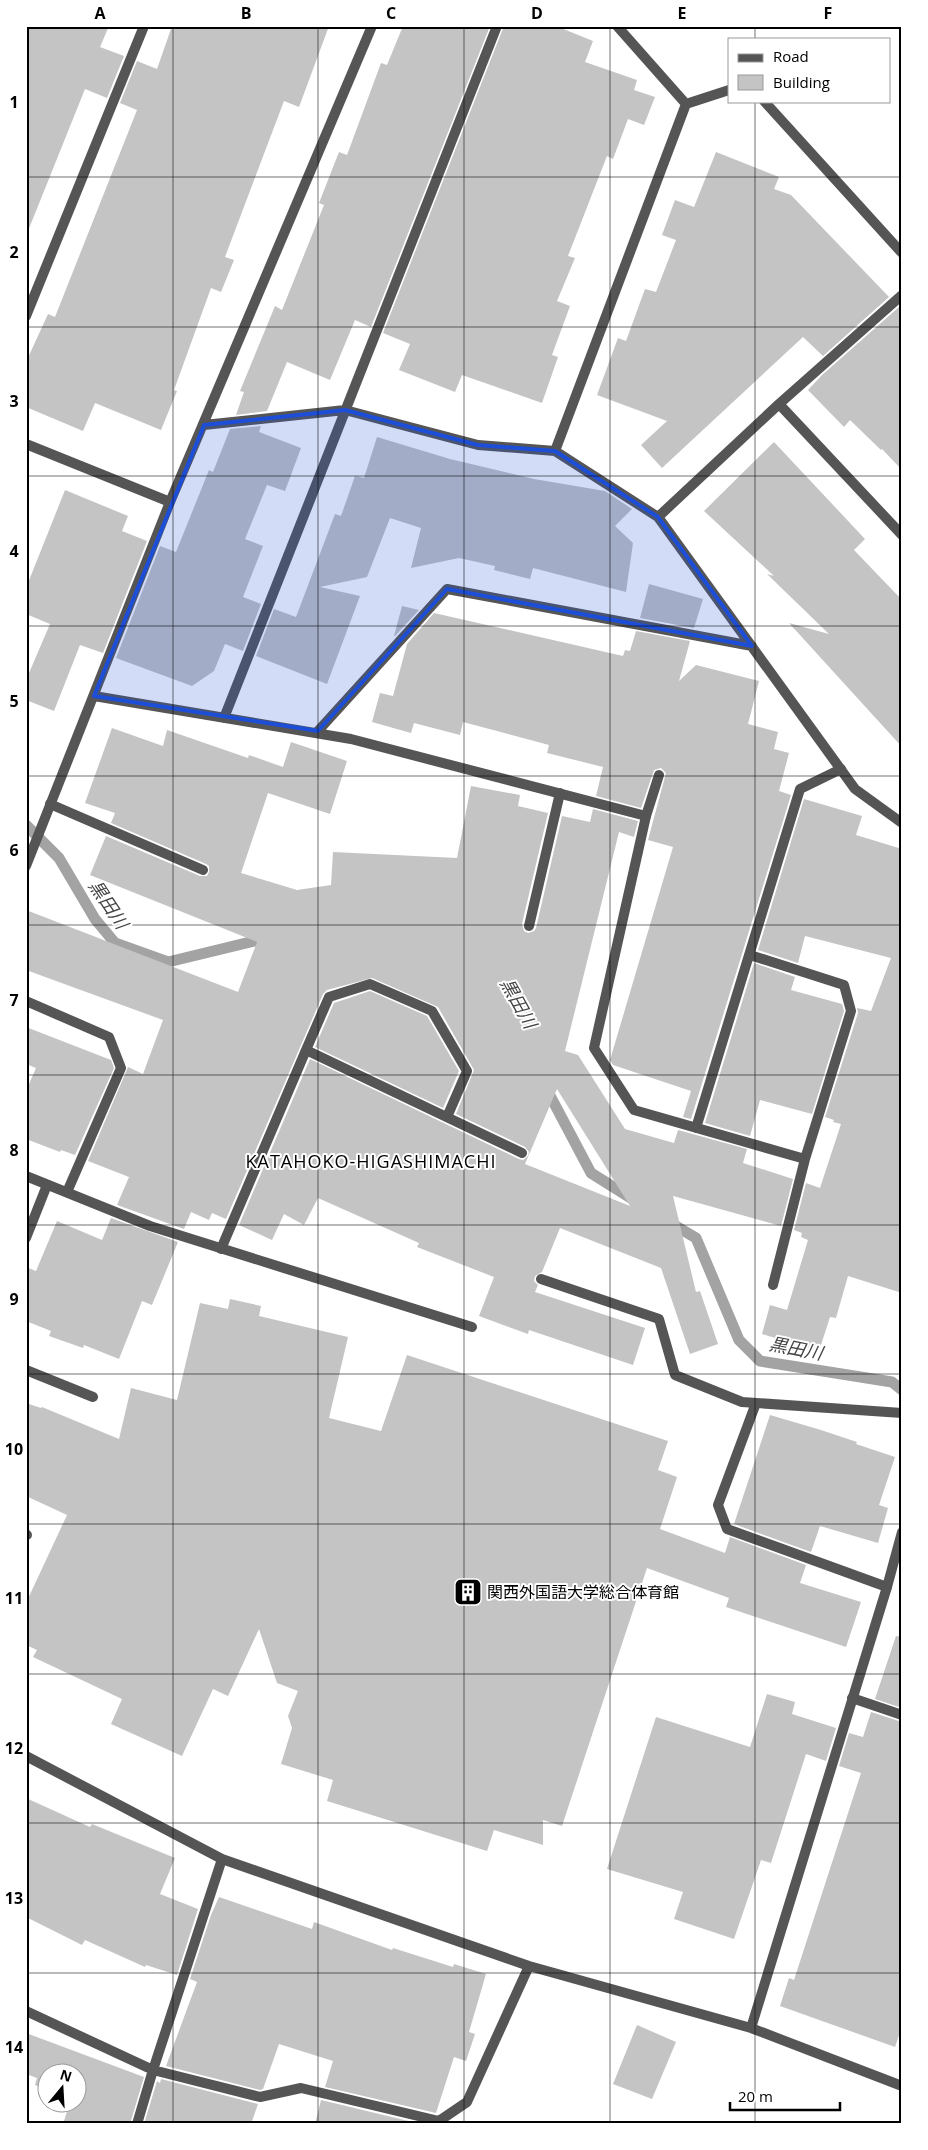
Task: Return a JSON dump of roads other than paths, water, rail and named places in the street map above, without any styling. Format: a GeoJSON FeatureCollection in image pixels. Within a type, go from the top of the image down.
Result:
{"type":"FeatureCollection","features":[{"type":"Feature","properties":{"kind":"street"},"geometry":{"type":"LineString","coordinates":[[26,316],[144,26]]}},
{"type":"Feature","properties":{"kind":"street"},"geometry":{"type":"LineString","coordinates":[[28,863],[170,502],[372,26]]}},
{"type":"Feature","properties":{"kind":"street"},"geometry":{"type":"LineString","coordinates":[[224,718],[496,26]]}},
{"type":"Feature","properties":{"kind":"street"},"geometry":{"type":"LineString","coordinates":[[617,26],[686,104]]}},
{"type":"Feature","properties":{"kind":"street"},"geometry":{"type":"LineString","coordinates":[[686,104],[728,90]]}},
{"type":"Feature","properties":{"kind":"street"},"geometry":{"type":"LineString","coordinates":[[765,102],[902,253]]}},
{"type":"Feature","properties":{"kind":"street"},"geometry":{"type":"LineString","coordinates":[[556,451],[686,104]]}},
{"type":"Feature","properties":{"kind":"street"},"geometry":{"type":"LineString","coordinates":[[658,517],[779,404],[902,295]]}},
{"type":"Feature","properties":{"kind":"street"},"geometry":{"type":"LineString","coordinates":[[779,404],[902,535]]}},
{"type":"Feature","properties":{"kind":"street"},"geometry":{"type":"LineString","coordinates":[[204,425],[345,410],[478,445],[556,451],[658,517],[855,789],[902,824]]}},
{"type":"Feature","properties":{"kind":"street"},"geometry":{"type":"LineString","coordinates":[[26,444],[170,502]]}},
{"type":"Feature","properties":{"kind":"street"},"geometry":{"type":"LineString","coordinates":[[318,732],[446,589],[752,646]]}},
{"type":"Feature","properties":{"kind":"street"},"geometry":{"type":"LineString","coordinates":[[94,696],[352,738],[646,816]]}},
{"type":"Feature","properties":{"kind":"street"},"geometry":{"type":"LineString","coordinates":[[696,1128],[800,790],[841,769]]}},
{"type":"Feature","properties":{"kind":"street"},"geometry":{"type":"LineString","coordinates":[[658,775],[646,816],[594,1048],[634,1110],[805,1159]]}},
{"type":"Feature","properties":{"kind":"street"},"geometry":{"type":"LineString","coordinates":[[529,926],[560,794]]}},
{"type":"Feature","properties":{"kind":"street"},"geometry":{"type":"LineString","coordinates":[[49,808],[203,870]]}},
{"type":"Feature","properties":{"kind":"street"},"geometry":{"type":"LineString","coordinates":[[750,954],[844,985],[851,1011],[805,1159],[773,1285]]}},
{"type":"Feature","properties":{"kind":"street"},"geometry":{"type":"LineString","coordinates":[[221,1249],[329,997],[370,984],[432,1011],[467,1071],[447,1117]]}},
{"type":"Feature","properties":{"kind":"street"},"geometry":{"type":"LineString","coordinates":[[26,1001],[109,1038],[121,1068],[66,1192]]}},
{"type":"Feature","properties":{"kind":"street"},"geometry":{"type":"LineString","coordinates":[[306,1050],[522,1153]]}},
{"type":"Feature","properties":{"kind":"street"},"geometry":{"type":"LineString","coordinates":[[26,1176],[150,1226],[472,1327]]}},
{"type":"Feature","properties":{"kind":"street"},"geometry":{"type":"LineString","coordinates":[[26,1238],[47,1185]]}},
{"type":"Feature","properties":{"kind":"street"},"geometry":{"type":"LineString","coordinates":[[541,1279],[659,1320],[675,1375],[742,1402],[902,1413]]}},
{"type":"Feature","properties":{"kind":"street"},"geometry":{"type":"LineString","coordinates":[[26,1370],[93,1397]]}},
{"type":"Feature","properties":{"kind":"street"},"geometry":{"type":"LineString","coordinates":[[756,1403],[718,1505],[727,1529],[887,1587]]}},
{"type":"Feature","properties":{"kind":"street"},"geometry":{"type":"LineString","coordinates":[[751,2028],[887,1587],[902,1532]]}},
{"type":"Feature","properties":{"kind":"street"},"geometry":{"type":"LineString","coordinates":[[852,1698],[902,1715]]}},
{"type":"Feature","properties":{"kind":"street"},"geometry":{"type":"LineString","coordinates":[[26,1756],[222,1859],[528,1966],[751,2028],[902,2086]]}},
{"type":"Feature","properties":{"kind":"street"},"geometry":{"type":"LineString","coordinates":[[138,2124],[153,2070],[222,1859]]}},
{"type":"Feature","properties":{"kind":"street"},"geometry":{"type":"LineString","coordinates":[[26,2011],[153,2070],[260,2097],[301,2088],[439,2122],[467,2102],[528,1966]]}},
{"type":"Feature","properties":{"kind":"waterway","name":"黒田川"},"geometry":{"type":"LineString","coordinates":[[26,825],[59,858],[95,919],[115,943],[168,962],[267,938]]}},
{"type":"Feature","properties":{"kind":"waterway","name":"黒田川"},"geometry":{"type":"LineString","coordinates":[[546,1088],[591,1173],[634,1200]]}},
{"type":"Feature","properties":{"kind":"waterway","name":"黒田川"},"geometry":{"type":"LineString","coordinates":[[669,1222],[696,1238],[739,1340],[760,1361],[892,1382],[902,1390]]}},
{"type":"Feature","properties":{"kind":"place","name":"関西外国語大学総合体育館"},"geometry":{"type":"Point","coordinates":[468,1592]}},
{"type":"Feature","properties":{"kind":"district","name":"KATAHOKO-HIGASHIMACHI"},"geometry":{"type":"Point","coordinates":[371,1161]}}]}
